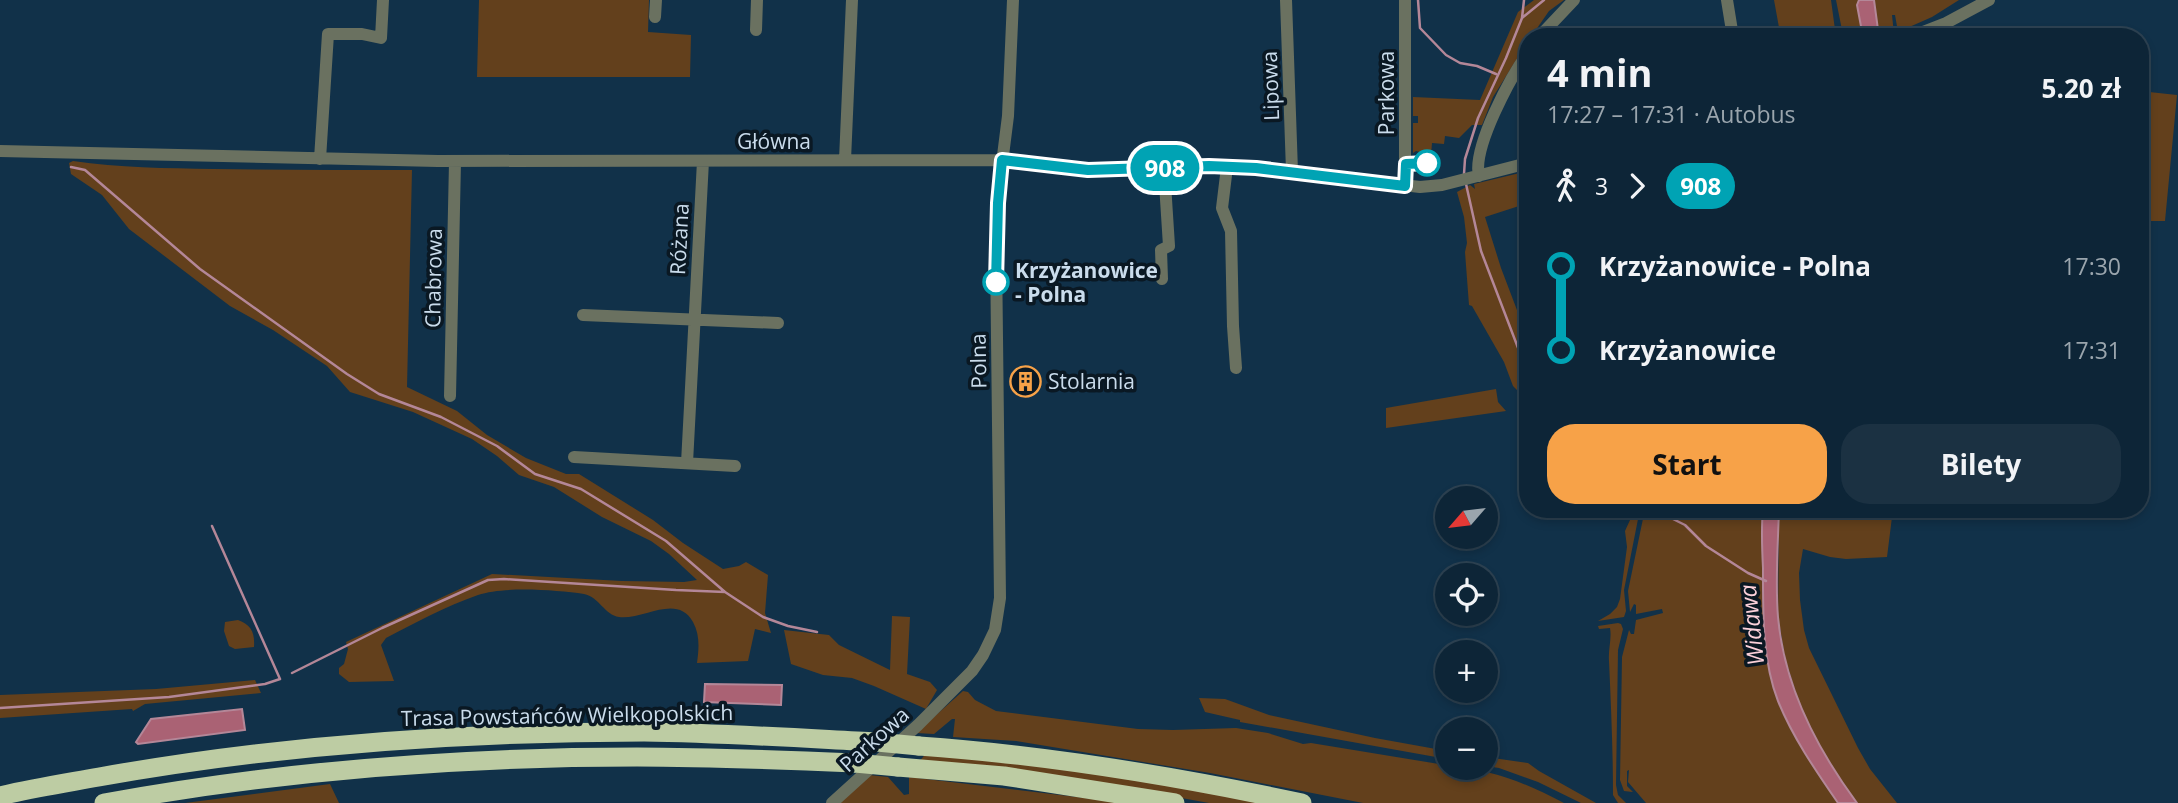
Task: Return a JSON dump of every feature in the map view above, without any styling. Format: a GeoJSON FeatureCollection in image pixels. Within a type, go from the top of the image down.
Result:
{"type":"FeatureCollection","features":[{"type":"Feature","properties":{"kind":"highway","name":"Trasa Powstańców Wielkopolskich"},"geometry":{"type":"LineString","coordinates":[[0,796],[153,768],[267,752],[514,734],[644,732],[742,734],[995,751],[1073,761],[1302,803]]}},
{"type":"Feature","properties":{"kind":"highway","name":"Trasa Powstańców Wielkopolskich"},"geometry":{"type":"LineString","coordinates":[[104,803],[269,778],[381,767],[637,757],[855,763],[1004,776],[1175,803]]}},
{"type":"Feature","properties":{"kind":"street"},"geometry":{"type":"LineString","coordinates":[[320,159],[328,34],[362,34],[381,38],[383,0]]}},
{"type":"Feature","properties":{"kind":"street"},"geometry":{"type":"LineString","coordinates":[[655,17],[656,0]]}},
{"type":"Feature","properties":{"kind":"street"},"geometry":{"type":"LineString","coordinates":[[755,30],[757,0]]}},
{"type":"Feature","properties":{"kind":"street"},"geometry":{"type":"LineString","coordinates":[[845,160],[852,0]]}},
{"type":"Feature","properties":{"kind":"street","name":"Polna"},"geometry":{"type":"LineString","coordinates":[[940,704],[963,681],[983,655],[995,630],[1000,597],[996,251],[1008,106],[1013,0]]}},
{"type":"Feature","properties":{"kind":"street","name":"Lipowa"},"geometry":{"type":"LineString","coordinates":[[1286,0],[1292,171]]}},
{"type":"Feature","properties":{"kind":"street","name":"Parkowa"},"geometry":{"type":"LineString","coordinates":[[1405,0],[1405,186]]}},
{"type":"Feature","properties":{"kind":"street"},"geometry":{"type":"LineString","coordinates":[[1548,28],[1574,0]]}},
{"type":"Feature","properties":{"kind":"street"},"geometry":{"type":"LineString","coordinates":[[1727,0],[1732,28]]}},
{"type":"Feature","properties":{"kind":"street"},"geometry":{"type":"LineString","coordinates":[[1933,28],[1989,0]]}},
{"type":"Feature","properties":{"kind":"street"},"geometry":{"type":"LineString","coordinates":[[1475,177],[1490,124],[1501,98],[1519,68]]}},
{"type":"Feature","properties":{"kind":"street","name":"Główna"},"geometry":{"type":"LineString","coordinates":[[0,151],[455,162],[1002,160],[1088,170],[1227,167],[1292,171],[1405,186],[1434,187],[1519,165]]}},
{"type":"Feature","properties":{"kind":"street","name":"Różana"},"geometry":{"type":"LineString","coordinates":[[687,463],[702,161]]}},
{"type":"Feature","properties":{"kind":"street","name":"Chabrowa"},"geometry":{"type":"LineString","coordinates":[[450,396],[455,162]]}},
{"type":"Feature","properties":{"kind":"street"},"geometry":{"type":"LineString","coordinates":[[1227,167],[1222,208],[1231,231],[1236,368]]}},
{"type":"Feature","properties":{"kind":"street"},"geometry":{"type":"LineString","coordinates":[[1162,279],[1161,250],[1169,246],[1164,168]]}},
{"type":"Feature","properties":{"kind":"street"},"geometry":{"type":"LineString","coordinates":[[583,315],[778,323]]}},
{"type":"Feature","properties":{"kind":"street"},"geometry":{"type":"LineString","coordinates":[[574,457],[734,466]]}},
{"type":"Feature","properties":{"kind":"street","name":"Parkowa"},"geometry":{"type":"LineString","coordinates":[[832,803],[940,704]]}},
{"type":"Feature","properties":{"kind":"shaded area"},"geometry":{"type":"Polygon","coordinates":[[[479,0],[649,0],[648,32],[691,35],[690,77],[477,77],[479,0]]]}},
{"type":"Feature","properties":{"kind":"shaded area"},"geometry":{"type":"Polygon","coordinates":[[[1534,0],[1564,0],[1549,11],[1537,28],[1519,28],[1519,55],[1493,97],[1482,125],[1472,125],[1459,138],[1445,136],[1444,144],[1432,143],[1431,155],[1416,151],[1413,153],[1413,123],[1418,123],[1418,116],[1413,116],[1413,97],[1480,100],[1518,12],[1534,0]]]}},
{"type":"Feature","properties":{"kind":"shaded area"},"geometry":{"type":"Polygon","coordinates":[[[1774,0],[1831,0],[1835,28],[1779,28],[1774,0]]]}},
{"type":"Feature","properties":{"kind":"shaded area"},"geometry":{"type":"Polygon","coordinates":[[[1836,0],[1859,0],[1857,5],[1861,28],[1842,28],[1836,0]]]}},
{"type":"Feature","properties":{"kind":"shaded area"},"geometry":{"type":"Polygon","coordinates":[[[1859,0],[1874,0],[1878,28],[1861,28],[1857,5],[1859,0]]]}},
{"type":"Feature","properties":{"kind":"shaded area"},"geometry":{"type":"Polygon","coordinates":[[[1874,0],[1959,0],[1932,17],[1907,28],[1897,28],[1895,15],[1892,15],[1893,28],[1878,28],[1874,0]]]}},
{"type":"Feature","properties":{"kind":"shaded area"},"geometry":{"type":"Polygon","coordinates":[[[2149,92],[2177,95],[2165,221],[2149,221],[2149,92]]]}},
{"type":"Feature","properties":{"kind":"shaded area"},"geometry":{"type":"Polygon","coordinates":[[[73,161],[160,168],[412,170],[407,387],[457,411],[487,435],[526,458],[566,474],[579,474],[653,520],[723,569],[746,562],[768,575],[765,613],[771,633],[755,629],[748,661],[697,663],[697,632],[693,622],[678,609],[669,608],[619,617],[584,594],[502,590],[466,599],[386,638],[381,645],[394,681],[349,682],[339,674],[348,649],[346,642],[492,574],[622,581],[697,580],[651,541],[602,517],[554,487],[519,475],[472,439],[413,412],[350,392],[327,366],[273,330],[230,306],[129,229],[102,195],[71,174],[69,163],[73,161]]]}},
{"type":"Feature","properties":{"kind":"shaded area"},"geometry":{"type":"Polygon","coordinates":[[[1519,173],[1519,206],[1485,217],[1519,315],[1519,392],[1513,386],[1504,362],[1469,305],[1465,252],[1467,243],[1457,192],[1470,185],[1475,189],[1474,184],[1519,173]]]}},
{"type":"Feature","properties":{"kind":"shaded area"},"geometry":{"type":"Polygon","coordinates":[[[1496,389],[1498,402],[1506,411],[1386,428],[1386,408],[1496,389]]]}},
{"type":"Feature","properties":{"kind":"shaded area"},"geometry":{"type":"Polygon","coordinates":[[[1631,518],[1638,518],[1624,590],[1626,611],[1624,617],[1598,621],[1617,607],[1620,599],[1627,547],[1625,531],[1631,518]]]}},
{"type":"Feature","properties":{"kind":"shaded area"},"geometry":{"type":"Polygon","coordinates":[[[1643,518],[1763,518],[1763,612],[1770,671],[1824,783],[1838,803],[1646,803],[1628,782],[1629,770],[1627,786],[1633,792],[1624,791],[1620,780],[1622,657],[1629,630],[1634,634],[1636,620],[1663,613],[1662,609],[1636,614],[1634,604],[1630,612],[1628,591],[1643,518]]]}},
{"type":"Feature","properties":{"kind":"shaded area"},"geometry":{"type":"Polygon","coordinates":[[[1763,518],[1779,518],[1777,604],[1787,667],[1816,738],[1857,803],[1838,803],[1798,741],[1778,701],[1766,653],[1763,518]]]}},
{"type":"Feature","properties":{"kind":"shaded area"},"geometry":{"type":"Polygon","coordinates":[[[1779,518],[1892,518],[1887,557],[1846,559],[1803,549],[1799,573],[1804,630],[1809,648],[1858,748],[1870,769],[1897,803],[1857,803],[1826,758],[1800,706],[1785,658],[1778,616],[1779,518]]]}},
{"type":"Feature","properties":{"kind":"shaded area"},"geometry":{"type":"Polygon","coordinates":[[[892,616],[910,617],[907,674],[930,682],[937,690],[926,709],[852,678],[823,675],[791,664],[784,630],[829,635],[839,645],[890,670],[892,616]]]}},
{"type":"Feature","properties":{"kind":"shaded area"},"geometry":{"type":"Polygon","coordinates":[[[238,620],[251,630],[254,647],[235,649],[229,646],[224,631],[225,622],[238,620]]]}},
{"type":"Feature","properties":{"kind":"shaded area"},"geometry":{"type":"Polygon","coordinates":[[[1618,623],[1623,629],[1618,650],[1616,785],[1618,795],[1626,803],[1618,803],[1613,795],[1610,628],[1599,629],[1598,626],[1618,623]]]}},
{"type":"Feature","properties":{"kind":"shaded area"},"geometry":{"type":"Polygon","coordinates":[[[255,680],[261,693],[145,704],[133,711],[0,718],[0,695],[156,689],[255,680]]]}},
{"type":"Feature","properties":{"kind":"shaded area"},"geometry":{"type":"Polygon","coordinates":[[[705,684],[782,685],[781,705],[704,702],[705,684]]]}},
{"type":"Feature","properties":{"kind":"shaded area"},"geometry":{"type":"Polygon","coordinates":[[[963,691],[996,711],[1138,729],[1236,728],[1268,733],[1303,744],[1311,743],[1435,763],[1435,780],[1498,780],[1498,775],[1522,783],[1564,803],[1363,803],[1210,773],[1016,741],[953,737],[955,719],[934,734],[916,733],[963,691]]]}},
{"type":"Feature","properties":{"kind":"shaded area"},"geometry":{"type":"Polygon","coordinates":[[[1199,698],[1225,699],[1269,715],[1435,749],[1435,757],[1240,722],[1205,712],[1199,698]]]}},
{"type":"Feature","properties":{"kind":"shaded area"},"geometry":{"type":"Polygon","coordinates":[[[242,709],[245,730],[138,744],[136,742],[151,719],[242,709]]]}},
{"type":"Feature","properties":{"kind":"shaded area"},"geometry":{"type":"Polygon","coordinates":[[[928,751],[1133,776],[1279,803],[1209,803],[1132,789],[918,763],[928,751]]]}},
{"type":"Feature","properties":{"kind":"shaded area"},"geometry":{"type":"Polygon","coordinates":[[[1498,759],[1528,763],[1596,803],[1581,803],[1538,782],[1499,768],[1498,759]]]}},
{"type":"Feature","properties":{"kind":"shaded area"},"geometry":{"type":"Polygon","coordinates":[[[869,775],[888,777],[904,795],[909,794],[909,777],[1127,803],[839,803],[869,775]]]}},
{"type":"Feature","properties":{"kind":"shaded area"},"geometry":{"type":"Polygon","coordinates":[[[330,784],[339,803],[185,803],[330,784]]]}},
{"type":"Feature","properties":{"kind":"waterway"},"geometry":{"type":"LineString","coordinates":[[1418,0],[1420,28],[1446,55],[1460,63],[1496,74]]}},
{"type":"Feature","properties":{"kind":"waterway"},"geometry":{"type":"LineString","coordinates":[[1522,18],[1524,0]]}},
{"type":"Feature","properties":{"kind":"waterway"},"geometry":{"type":"LineString","coordinates":[[1464,174],[1465,159],[1478,118],[1522,18],[1544,0]]}},
{"type":"Feature","properties":{"kind":"waterway"},"geometry":{"type":"LineString","coordinates":[[71,167],[85,170],[200,269],[379,394],[441,417],[497,446],[535,474],[581,489],[666,541],[725,592],[763,617],[817,632]]}},
{"type":"Feature","properties":{"kind":"waterway"},"geometry":{"type":"LineString","coordinates":[[1466,184],[1481,251],[1519,350]]}},
{"type":"Feature","properties":{"kind":"waterway","name":"Widawa"},"geometry":{"type":"LineString","coordinates":[[1671,518],[1685,525],[1706,546],[1748,573],[1766,581]]}},
{"type":"Feature","properties":{"kind":"waterway"},"geometry":{"type":"LineString","coordinates":[[0,708],[169,697],[265,684],[280,679],[212,526]]}},
{"type":"Feature","properties":{"kind":"waterway"},"geometry":{"type":"LineString","coordinates":[[292,673],[488,580],[725,592]]}},
{"type":"Feature","properties":{"kind":"bus line","name":"908"},"geometry":{"type":"LineString","coordinates":[[996,282],[1002,160],[1088,170],[1209,166],[1256,168],[1405,186],[1406,164],[1427,163]]}},
{"type":"Feature","properties":{"kind":"place","name":"Krzyżanowice - Polna"},"geometry":{"type":"Point","coordinates":[996,282]}},
{"type":"Feature","properties":{"kind":"place","name":"Stolarnia"},"geometry":{"type":"Point","coordinates":[1025,381]}}]}
